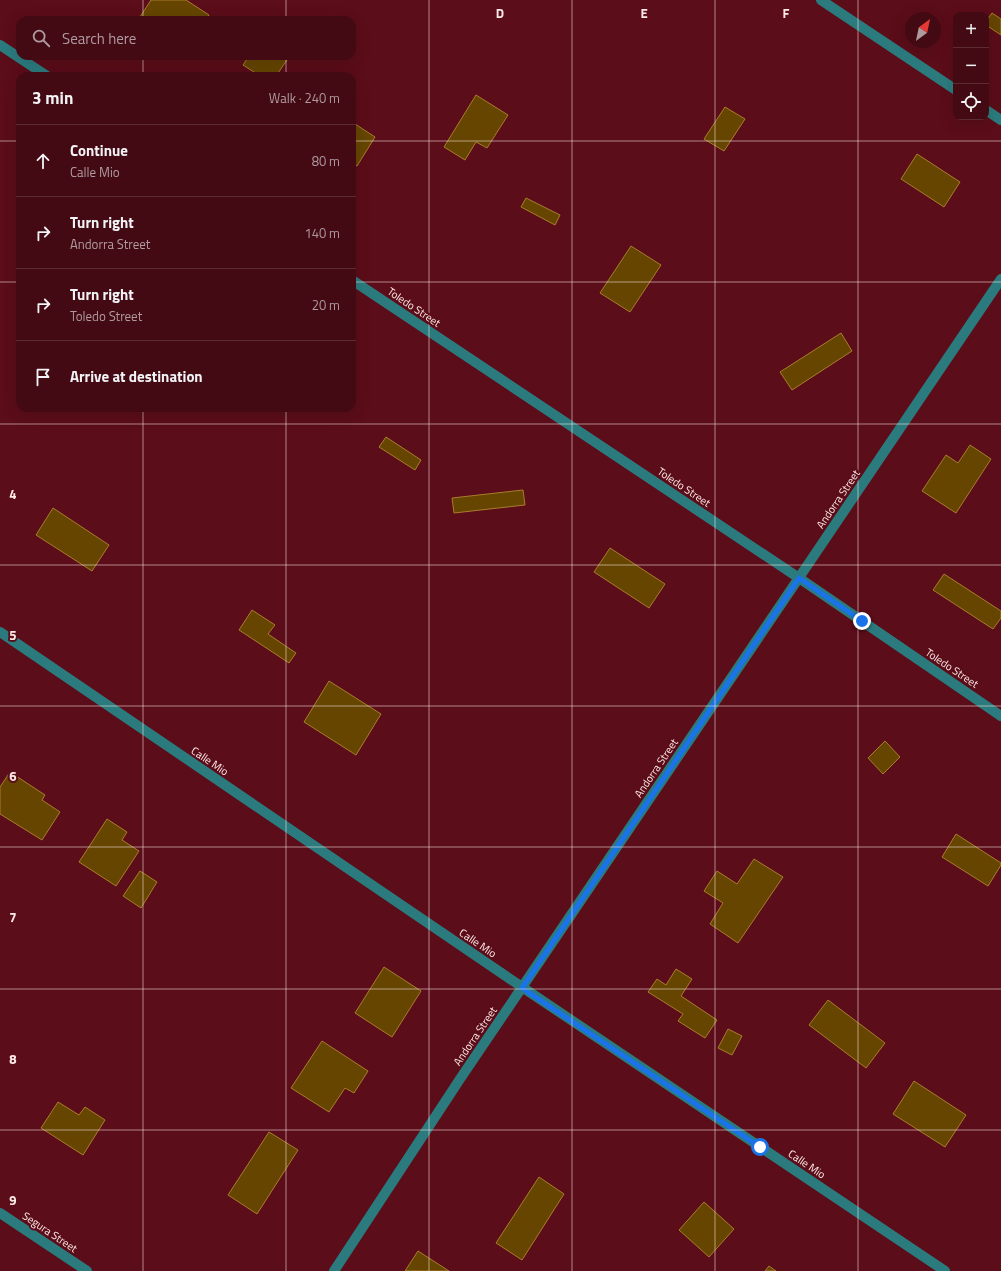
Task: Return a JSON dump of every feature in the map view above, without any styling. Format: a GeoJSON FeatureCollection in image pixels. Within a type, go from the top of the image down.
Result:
{"type":"FeatureCollection","features":[{"type":"Feature","properties":{"kind":"street"},"geometry":{"type":"LineString","coordinates":[[822,0],[953,88]]}},
{"type":"Feature","properties":{"kind":"street"},"geometry":{"type":"LineString","coordinates":[[0,45],[16,56]]}},
{"type":"Feature","properties":{"kind":"street"},"geometry":{"type":"LineString","coordinates":[[23,60],[41,72]]}},
{"type":"Feature","properties":{"kind":"street"},"geometry":{"type":"LineString","coordinates":[[989,112],[1001,120]]}},
{"type":"Feature","properties":{"kind":"street","name":"Andorra Street"},"geometry":{"type":"LineString","coordinates":[[334,1271],[522,988],[1001,279]]}},
{"type":"Feature","properties":{"kind":"street","name":"Toledo Street"},"geometry":{"type":"LineString","coordinates":[[356,283],[799,578],[1001,716]]}},
{"type":"Feature","properties":{"kind":"street","name":"Calle Mio"},"geometry":{"type":"LineString","coordinates":[[0,632],[522,988],[945,1271]]}},
{"type":"Feature","properties":{"kind":"street","name":"Segura Street"},"geometry":{"type":"LineString","coordinates":[[0,1213],[87,1271]]}},
{"type":"Feature","properties":{"kind":"building"},"geometry":{"type":"Polygon","coordinates":[[[151,0],[186,0],[209,15],[208,16],[141,16],[151,0]]]}},
{"type":"Feature","properties":{"kind":"building"},"geometry":{"type":"Polygon","coordinates":[[[992,13],[1001,19],[1001,35],[989,27],[989,17],[992,13]]]}},
{"type":"Feature","properties":{"kind":"building"},"geometry":{"type":"Polygon","coordinates":[[[246,60],[287,60],[279,72],[254,72],[243,65],[246,60]]]}},
{"type":"Feature","properties":{"kind":"building"},"geometry":{"type":"Polygon","coordinates":[[[476,95],[508,115],[487,148],[476,142],[465,160],[444,147],[476,95]]]}},
{"type":"Feature","properties":{"kind":"building"},"geometry":{"type":"Polygon","coordinates":[[[725,107],[745,119],[724,151],[704,139],[725,107]]]}},
{"type":"Feature","properties":{"kind":"building"},"geometry":{"type":"Polygon","coordinates":[[[356,125],[375,137],[356,165],[356,125]]]}},
{"type":"Feature","properties":{"kind":"building"},"geometry":{"type":"Polygon","coordinates":[[[917,154],[960,182],[944,207],[901,179],[917,154]]]}},
{"type":"Feature","properties":{"kind":"building"},"geometry":{"type":"Polygon","coordinates":[[[526,198],[560,215],[555,225],[521,207],[526,198]]]}},
{"type":"Feature","properties":{"kind":"building"},"geometry":{"type":"Polygon","coordinates":[[[631,246],[661,265],[630,312],[600,293],[631,246]]]}},
{"type":"Feature","properties":{"kind":"building"},"geometry":{"type":"Polygon","coordinates":[[[841,333],[852,351],[792,390],[780,372],[841,333]]]}},
{"type":"Feature","properties":{"kind":"building"},"geometry":{"type":"Polygon","coordinates":[[[386,437],[421,460],[415,470],[379,447],[386,437]]]}},
{"type":"Feature","properties":{"kind":"building"},"geometry":{"type":"Polygon","coordinates":[[[970,445],[991,459],[956,513],[922,491],[946,455],[958,463],[970,445]]]}},
{"type":"Feature","properties":{"kind":"building"},"geometry":{"type":"Polygon","coordinates":[[[523,490],[525,505],[454,513],[452,498],[523,490]]]}},
{"type":"Feature","properties":{"kind":"building"},"geometry":{"type":"Polygon","coordinates":[[[53,508],[109,545],[92,571],[36,535],[53,508]]]}},
{"type":"Feature","properties":{"kind":"building"},"geometry":{"type":"Polygon","coordinates":[[[610,548],[665,584],[649,608],[594,572],[610,548]]]}},
{"type":"Feature","properties":{"kind":"building"},"geometry":{"type":"Polygon","coordinates":[[[944,574],[1001,611],[1001,618],[993,629],[933,590],[944,574]]]}},
{"type":"Feature","properties":{"kind":"building"},"geometry":{"type":"Polygon","coordinates":[[[252,610],[275,625],[268,634],[296,653],[289,663],[239,630],[252,610]]]}},
{"type":"Feature","properties":{"kind":"building"},"geometry":{"type":"Polygon","coordinates":[[[329,681],[381,714],[356,755],[304,722],[329,681]]]}},
{"type":"Feature","properties":{"kind":"building"},"geometry":{"type":"Polygon","coordinates":[[[885,741],[900,757],[883,774],[868,758],[885,741]]]}},
{"type":"Feature","properties":{"kind":"building"},"geometry":{"type":"Polygon","coordinates":[[[10,772],[45,795],[42,800],[60,812],[42,840],[0,814],[0,787],[10,772]]]}},
{"type":"Feature","properties":{"kind":"building"},"geometry":{"type":"Polygon","coordinates":[[[107,819],[127,832],[122,840],[139,851],[116,886],[79,862],[107,819]]]}},
{"type":"Feature","properties":{"kind":"building"},"geometry":{"type":"Polygon","coordinates":[[[956,834],[1001,863],[988,886],[942,857],[956,834]]]}},
{"type":"Feature","properties":{"kind":"building"},"geometry":{"type":"Polygon","coordinates":[[[754,859],[783,877],[738,943],[710,924],[723,903],[704,891],[717,871],[737,884],[754,859]]]}},
{"type":"Feature","properties":{"kind":"building"},"geometry":{"type":"Polygon","coordinates":[[[140,871],[157,882],[141,908],[123,896],[140,871]]]}},
{"type":"Feature","properties":{"kind":"building"},"geometry":{"type":"Polygon","coordinates":[[[384,967],[421,991],[392,1037],[355,1013],[384,967]]]}},
{"type":"Feature","properties":{"kind":"building"},"geometry":{"type":"Polygon","coordinates":[[[676,969],[692,979],[681,996],[717,1020],[705,1038],[678,1021],[683,1014],[648,992],[657,979],[666,985],[676,969]]]}},
{"type":"Feature","properties":{"kind":"building"},"geometry":{"type":"Polygon","coordinates":[[[828,1000],[885,1043],[866,1068],[809,1025],[828,1000]]]}},
{"type":"Feature","properties":{"kind":"building"},"geometry":{"type":"Polygon","coordinates":[[[728,1029],[742,1036],[732,1055],[718,1048],[728,1029]]]}},
{"type":"Feature","properties":{"kind":"building"},"geometry":{"type":"Polygon","coordinates":[[[322,1041],[368,1071],[354,1093],[345,1088],[329,1112],[291,1088],[322,1041]]]}},
{"type":"Feature","properties":{"kind":"building"},"geometry":{"type":"Polygon","coordinates":[[[914,1081],[966,1115],[945,1147],[893,1114],[914,1081]]]}},
{"type":"Feature","properties":{"kind":"building"},"geometry":{"type":"Polygon","coordinates":[[[58,1102],[79,1115],[85,1107],[105,1120],[83,1155],[41,1128],[58,1102]]]}},
{"type":"Feature","properties":{"kind":"building"},"geometry":{"type":"Polygon","coordinates":[[[269,1132],[298,1150],[257,1214],[228,1195],[269,1132]]]}},
{"type":"Feature","properties":{"kind":"building"},"geometry":{"type":"Polygon","coordinates":[[[539,1177],[564,1194],[522,1260],[496,1243],[539,1177]]]}},
{"type":"Feature","properties":{"kind":"building"},"geometry":{"type":"Polygon","coordinates":[[[704,1202],[734,1229],[709,1257],[679,1230],[704,1202]]]}},
{"type":"Feature","properties":{"kind":"building"},"geometry":{"type":"Polygon","coordinates":[[[418,1251],[449,1271],[405,1271],[418,1251]]]}},
{"type":"Feature","properties":{"kind":"building"},"geometry":{"type":"Polygon","coordinates":[[[769,1266],[776,1271],[765,1271],[769,1266]]]}},
{"type":"Feature","properties":{"kind":"route"},"geometry":{"type":"LineString","coordinates":[[760,1147],[522,988],[799,578],[862,621]]}}]}
